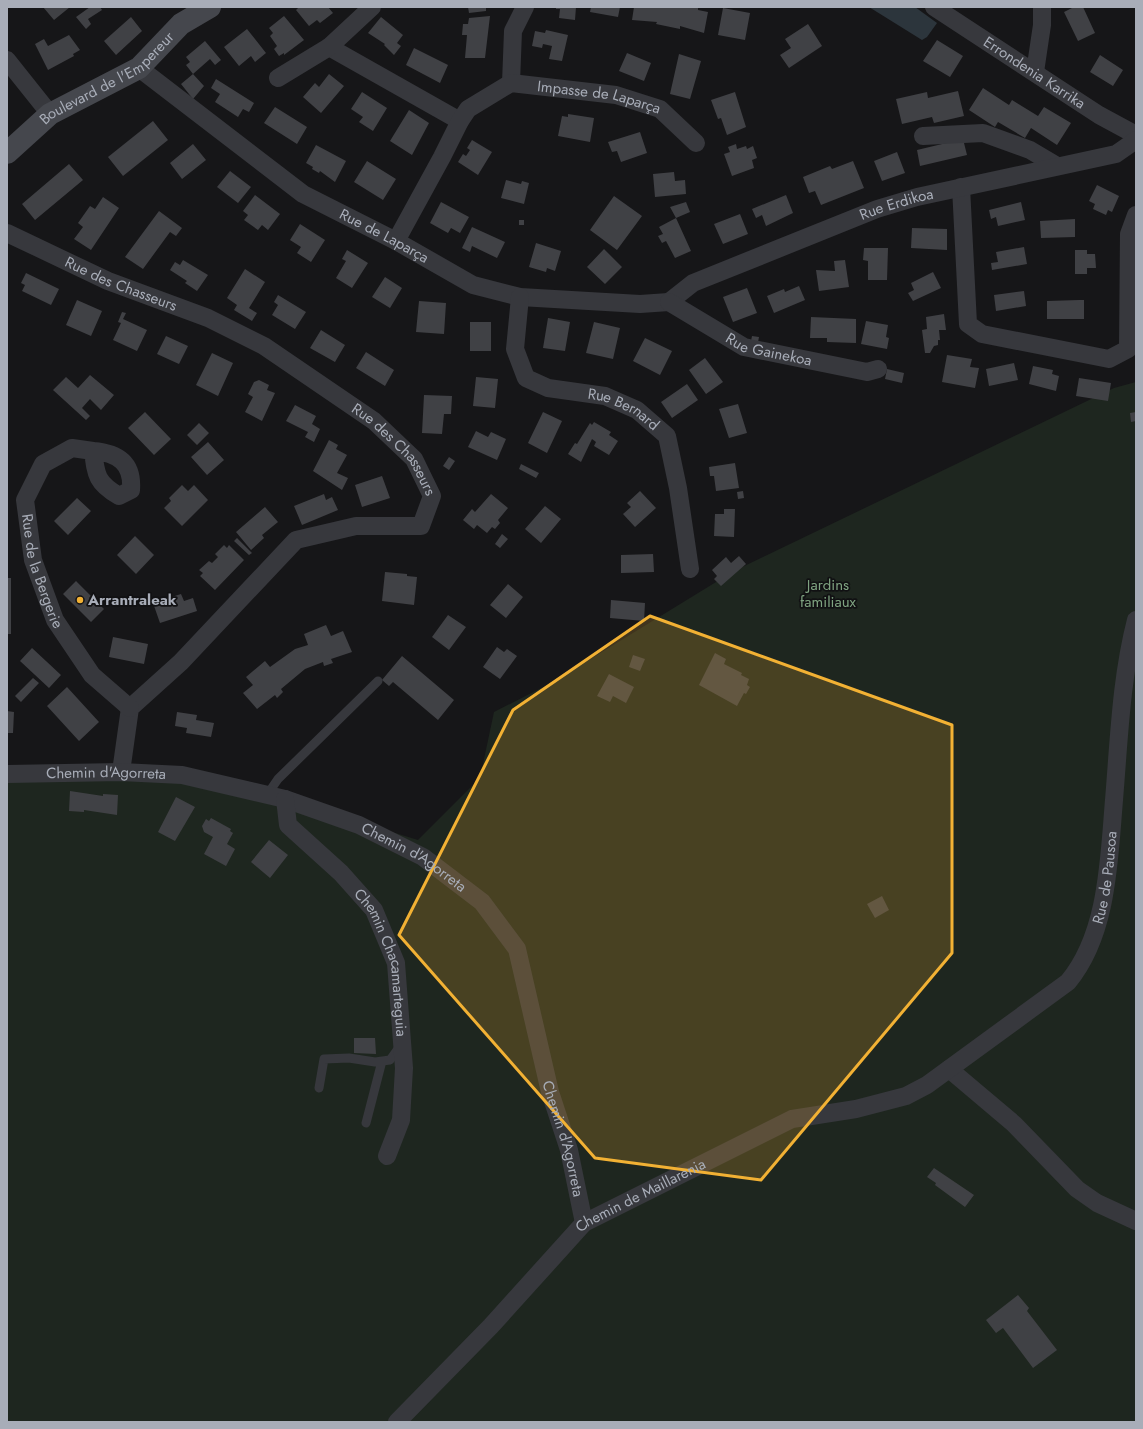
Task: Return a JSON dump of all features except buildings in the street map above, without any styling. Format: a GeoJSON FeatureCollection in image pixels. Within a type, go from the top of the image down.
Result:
{"type":"FeatureCollection","features":[{"type":"Feature","properties":{"kind":"main road","name":"Boulevard de l'Empereur"},"geometry":{"type":"LineString","coordinates":[[7,153],[50,114],[139,68],[181,24],[210,7]]}},
{"type":"Feature","properties":{"kind":"street"},"geometry":{"type":"LineString","coordinates":[[278,78],[329,47],[372,7]]}},
{"type":"Feature","properties":{"kind":"street"},"geometry":{"type":"LineString","coordinates":[[396,241],[442,157],[460,120],[468,109],[511,83],[513,31],[525,7]]}},
{"type":"Feature","properties":{"kind":"street","name":"Errondenia Karrika"},"geometry":{"type":"LineString","coordinates":[[934,7],[1099,115],[1136,135]]}},
{"type":"Feature","properties":{"kind":"street"},"geometry":{"type":"LineString","coordinates":[[1035,72],[1042,25],[1042,7]]}},
{"type":"Feature","properties":{"kind":"street"},"geometry":{"type":"LineString","coordinates":[[329,47],[460,120]]}},
{"type":"Feature","properties":{"kind":"street"},"geometry":{"type":"LineString","coordinates":[[7,60],[50,114]]}},
{"type":"Feature","properties":{"kind":"street","name":"Rue de Laparça"},"geometry":{"type":"LineString","coordinates":[[139,68],[303,194],[396,241],[473,285],[520,296],[640,304],[669,302]]}},
{"type":"Feature","properties":{"kind":"street","name":"Impasse de Laparça"},"geometry":{"type":"LineString","coordinates":[[511,83],[616,95],[660,109],[696,143]]}},
{"type":"Feature","properties":{"kind":"street"},"geometry":{"type":"LineString","coordinates":[[924,136],[983,133],[1030,150],[1057,166]]}},
{"type":"Feature","properties":{"kind":"street","name":"Rue Erdikoa"},"geometry":{"type":"LineString","coordinates":[[669,302],[693,283],[877,209],[961,187],[1116,154],[1136,140]]}},
{"type":"Feature","properties":{"kind":"street"},"geometry":{"type":"LineString","coordinates":[[961,187],[968,324],[982,334],[1109,359],[1128,349],[1129,234],[1136,216]]}},
{"type":"Feature","properties":{"kind":"street","name":"Rue des Chasseurs"},"geometry":{"type":"LineString","coordinates":[[7,233],[108,281],[208,318],[264,346],[374,421],[414,459],[432,496],[421,526],[356,526],[296,540],[181,662],[130,708]]}},
{"type":"Feature","properties":{"kind":"street","name":"Rue Bernard"},"geometry":{"type":"LineString","coordinates":[[520,296],[515,349],[526,378],[548,388],[605,396],[637,410],[667,436],[678,488],[690,569]]}},
{"type":"Feature","properties":{"kind":"street","name":"Rue Gainekoa"},"geometry":{"type":"LineString","coordinates":[[669,302],[744,347],[867,372],[878,369]]}},
{"type":"Feature","properties":{"kind":"street","name":"Rue de la Bergerie"},"geometry":{"type":"LineString","coordinates":[[94,452],[72,448],[43,464],[25,500],[33,560],[55,620],[92,675],[130,708]]}},
{"type":"Feature","properties":{"kind":"street","name":"Rue de Pausoa"},"geometry":{"type":"LineString","coordinates":[[948,1070],[1068,982],[1080,967],[1089,950],[1103,895],[1110,856],[1122,706],[1136,620]]}},
{"type":"Feature","properties":{"kind":"street"},"geometry":{"type":"LineString","coordinates":[[121,772],[130,708]]}},
{"type":"Feature","properties":{"kind":"street","name":"Chemin d'Agorreta"},"geometry":{"type":"LineString","coordinates":[[7,774],[121,772],[182,775],[285,798],[359,825],[423,857],[482,902],[517,949],[550,1092],[569,1150],[584,1223]]}},
{"type":"Feature","properties":{"kind":"street","name":"Chemin Chacamarteguia"},"geometry":{"type":"LineString","coordinates":[[285,798],[288,825],[341,873],[374,910],[396,963],[404,1068],[401,1120],[387,1156]]}},
{"type":"Feature","properties":{"kind":"street"},"geometry":{"type":"LineString","coordinates":[[948,1070],[1014,1124],[1077,1189],[1097,1203],[1136,1221]]}},
{"type":"Feature","properties":{"kind":"street","name":"Chemin de Maillarenia"},"geometry":{"type":"LineString","coordinates":[[396,1422],[491,1326],[584,1223],[792,1119],[856,1109],[906,1096],[928,1085],[948,1070]]}},
{"type":"Feature","properties":{"kind":"lane"},"geometry":{"type":"LineString","coordinates":[[268,795],[278,779],[378,681]]}},
{"type":"Feature","properties":{"kind":"lane"},"geometry":{"type":"LineString","coordinates":[[319,1088],[324,1059],[349,1058],[375,1062],[390,1060],[402,1043]]}},
{"type":"Feature","properties":{"kind":"lane"},"geometry":{"type":"LineString","coordinates":[[366,1123],[382,1061]]}},
{"type":"Feature","properties":{"kind":"highlighted area"},"geometry":{"type":"Polygon","coordinates":[[[650,616],[952,725],[952,953],[761,1180],[595,1158],[399,935],[513,710],[650,616]]]}},
{"type":"Feature","properties":{"kind":"green space","name":"Jardins familiaux"},"geometry":{"type":"Polygon","coordinates":[[[1136,382],[1136,1422],[7,1422],[7,774],[121,772],[285,799],[418,840],[480,778],[494,712],[553,682],[734,571],[1114,388],[1136,382]]]}},
{"type":"Feature","properties":{"kind":"shaded area"},"geometry":{"type":"Polygon","coordinates":[[[869,7],[915,7],[937,23],[927,37],[922,40],[869,7]]]}},
{"type":"Feature","properties":{"kind":"place","name":"Arrantraleak"},"geometry":{"type":"Point","coordinates":[80,600]}}]}
